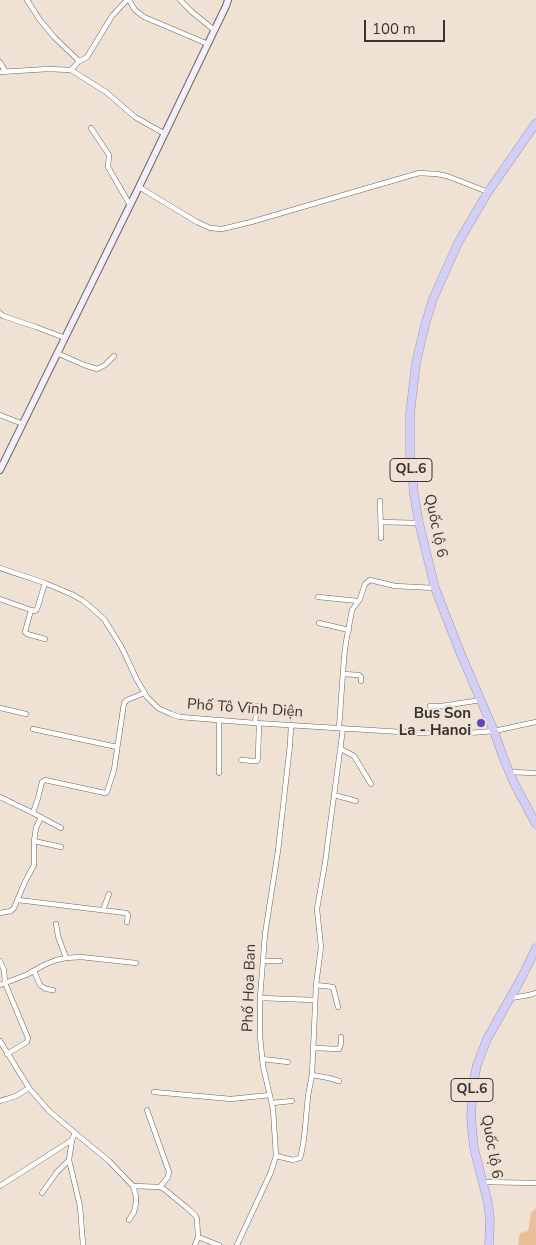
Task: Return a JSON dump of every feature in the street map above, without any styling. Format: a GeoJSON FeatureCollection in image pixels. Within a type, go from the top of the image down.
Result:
{"type":"FeatureCollection","features":[{"type":"Feature","properties":{"kind":"highway","name":"Quốc lộ 6"},"geometry":{"type":"LineString","coordinates":[[536,123],[488,192],[458,243],[442,276],[420,344],[412,392],[410,424],[411,468],[418,523],[435,588],[514,783],[536,824]]}},
{"type":"Feature","properties":{"kind":"highway","name":"Quốc lộ 6"},"geometry":{"type":"LineString","coordinates":[[490,1245],[490,1220],[474,1148],[471,1118],[473,1084],[477,1065],[487,1039],[536,948]]}},
{"type":"Feature","properties":{"kind":"street"},"geometry":{"type":"LineString","coordinates":[[27,0],[54,37],[79,60]]}},
{"type":"Feature","properties":{"kind":"street"},"geometry":{"type":"LineString","coordinates":[[71,70],[79,60],[87,57],[112,16],[128,0],[135,10],[144,17],[208,44]]}},
{"type":"Feature","properties":{"kind":"street"},"geometry":{"type":"LineString","coordinates":[[180,0],[214,30]]}},
{"type":"Feature","properties":{"kind":"street"},"geometry":{"type":"LineString","coordinates":[[0,470],[3,458],[23,424],[165,134],[228,0]]}},
{"type":"Feature","properties":{"kind":"street"},"geometry":{"type":"LineString","coordinates":[[0,62],[2,72],[48,69],[71,70],[106,92],[135,117],[165,134]]}},
{"type":"Feature","properties":{"kind":"street"},"geometry":{"type":"LineString","coordinates":[[91,128],[109,154],[108,167],[130,205]]}},
{"type":"Feature","properties":{"kind":"street"},"geometry":{"type":"LineString","coordinates":[[139,187],[197,222],[210,228],[222,229],[419,173],[447,176],[488,192]]}},
{"type":"Feature","properties":{"kind":"street"},"geometry":{"type":"LineString","coordinates":[[0,313],[3,316],[65,338]]}},
{"type":"Feature","properties":{"kind":"street"},"geometry":{"type":"LineString","coordinates":[[57,354],[97,369],[105,365],[114,356]]}},
{"type":"Feature","properties":{"kind":"street"},"geometry":{"type":"LineString","coordinates":[[0,415],[23,424]]}},
{"type":"Feature","properties":{"kind":"street"},"geometry":{"type":"LineString","coordinates":[[380,501],[381,538]]}},
{"type":"Feature","properties":{"kind":"street"},"geometry":{"type":"LineString","coordinates":[[381,522],[418,523]]}},
{"type":"Feature","properties":{"kind":"street","name":"Phố Tô Vĩnh Diện"},"geometry":{"type":"LineString","coordinates":[[0,568],[45,583],[82,600],[104,619],[122,646],[144,693],[158,708],[180,717],[418,734],[457,734],[494,731],[536,722]]}},
{"type":"Feature","properties":{"kind":"street"},"geometry":{"type":"LineString","coordinates":[[276,1156],[293,1160],[300,1158],[304,1139],[312,1075],[316,985],[321,947],[316,909],[326,862],[341,749],[344,658],[352,610],[361,596],[365,584],[370,580],[395,586],[435,588]]}},
{"type":"Feature","properties":{"kind":"street"},"geometry":{"type":"LineString","coordinates":[[0,599],[34,611],[37,609],[45,583]]}},
{"type":"Feature","properties":{"kind":"street"},"geometry":{"type":"LineString","coordinates":[[318,597],[358,602]]}},
{"type":"Feature","properties":{"kind":"street"},"geometry":{"type":"LineString","coordinates":[[31,610],[25,632],[45,639]]}},
{"type":"Feature","properties":{"kind":"street"},"geometry":{"type":"LineString","coordinates":[[319,623],[349,630]]}},
{"type":"Feature","properties":{"kind":"street"},"geometry":{"type":"LineString","coordinates":[[343,674],[359,675],[361,681]]}},
{"type":"Feature","properties":{"kind":"street"},"geometry":{"type":"LineString","coordinates":[[33,813],[42,782],[45,780],[107,792],[114,770],[124,703],[144,693]]}},
{"type":"Feature","properties":{"kind":"street"},"geometry":{"type":"LineString","coordinates":[[430,706],[481,700]]}},
{"type":"Feature","properties":{"kind":"street"},"geometry":{"type":"LineString","coordinates":[[241,760],[254,761],[258,758],[257,706]]}},
{"type":"Feature","properties":{"kind":"street"},"geometry":{"type":"LineString","coordinates":[[0,708],[26,714]]}},
{"type":"Feature","properties":{"kind":"street"},"geometry":{"type":"LineString","coordinates":[[219,721],[219,773]]}},
{"type":"Feature","properties":{"kind":"street","name":"Phố Hoa Ban"},"geometry":{"type":"LineString","coordinates":[[237,1245],[271,1172],[276,1156],[272,1103],[262,1059],[260,998],[268,912],[278,851],[291,725]]}},
{"type":"Feature","properties":{"kind":"street"},"geometry":{"type":"LineString","coordinates":[[33,729],[118,747]]}},
{"type":"Feature","properties":{"kind":"street"},"geometry":{"type":"LineString","coordinates":[[341,749],[354,756],[371,784]]}},
{"type":"Feature","properties":{"kind":"street"},"geometry":{"type":"LineString","coordinates":[[510,772],[534,773]]}},
{"type":"Feature","properties":{"kind":"street"},"geometry":{"type":"LineString","coordinates":[[334,795],[356,801]]}},
{"type":"Feature","properties":{"kind":"street"},"geometry":{"type":"LineString","coordinates":[[0,797],[61,828]]}},
{"type":"Feature","properties":{"kind":"street"},"geometry":{"type":"LineString","coordinates":[[0,913],[13,910],[34,865],[34,841],[36,828],[41,817]]}},
{"type":"Feature","properties":{"kind":"street"},"geometry":{"type":"LineString","coordinates":[[34,841],[61,847]]}},
{"type":"Feature","properties":{"kind":"street"},"geometry":{"type":"LineString","coordinates":[[103,910],[109,894]]}},
{"type":"Feature","properties":{"kind":"street"},"geometry":{"type":"LineString","coordinates":[[18,900],[126,912],[128,915],[127,922]]}},
{"type":"Feature","properties":{"kind":"street"},"geometry":{"type":"LineString","coordinates":[[56,924],[66,958]]}},
{"type":"Feature","properties":{"kind":"street"},"geometry":{"type":"LineString","coordinates":[[3,984],[56,960],[66,958],[81,957],[136,963]]}},
{"type":"Feature","properties":{"kind":"street"},"geometry":{"type":"LineString","coordinates":[[263,961],[280,961]]}},
{"type":"Feature","properties":{"kind":"street"},"geometry":{"type":"LineString","coordinates":[[0,962],[4,970],[3,984],[28,1038],[27,1042],[7,1054]]}},
{"type":"Feature","properties":{"kind":"street"},"geometry":{"type":"LineString","coordinates":[[34,971],[40,985],[46,989],[53,990]]}},
{"type":"Feature","properties":{"kind":"street"},"geometry":{"type":"LineString","coordinates":[[316,985],[333,987],[338,1007]]}},
{"type":"Feature","properties":{"kind":"street"},"geometry":{"type":"LineString","coordinates":[[509,999],[536,993]]}},
{"type":"Feature","properties":{"kind":"street"},"geometry":{"type":"LineString","coordinates":[[260,998],[315,1000]]}},
{"type":"Feature","properties":{"kind":"street"},"geometry":{"type":"LineString","coordinates":[[314,1048],[339,1049],[341,1036]]}},
{"type":"Feature","properties":{"kind":"street"},"geometry":{"type":"LineString","coordinates":[[0,1041],[30,1088],[49,1111],[109,1161],[133,1186],[136,1202],[134,1212],[129,1220]]}},
{"type":"Feature","properties":{"kind":"street"},"geometry":{"type":"LineString","coordinates":[[262,1059],[288,1062]]}},
{"type":"Feature","properties":{"kind":"street"},"geometry":{"type":"LineString","coordinates":[[312,1075],[339,1081]]}},
{"type":"Feature","properties":{"kind":"street"},"geometry":{"type":"LineString","coordinates":[[0,1101],[16,1096],[30,1088]]}},
{"type":"Feature","properties":{"kind":"street"},"geometry":{"type":"LineString","coordinates":[[154,1092],[231,1099],[270,1095]]}},
{"type":"Feature","properties":{"kind":"street"},"geometry":{"type":"LineString","coordinates":[[272,1103],[292,1102]]}},
{"type":"Feature","properties":{"kind":"street"},"geometry":{"type":"LineString","coordinates":[[148,1110],[169,1172],[160,1186]]}},
{"type":"Feature","properties":{"kind":"street"},"geometry":{"type":"LineString","coordinates":[[75,1133],[69,1160],[80,1206],[83,1245]]}},
{"type":"Feature","properties":{"kind":"street"},"geometry":{"type":"LineString","coordinates":[[0,1186],[72,1140]]}},
{"type":"Feature","properties":{"kind":"street"},"geometry":{"type":"LineString","coordinates":[[42,1193],[57,1172],[69,1160]]}},
{"type":"Feature","properties":{"kind":"street"},"geometry":{"type":"LineString","coordinates":[[483,1182],[536,1184]]}},
{"type":"Feature","properties":{"kind":"street"},"geometry":{"type":"LineString","coordinates":[[133,1186],[160,1186],[186,1207],[195,1216],[198,1237],[196,1245]]}},
{"type":"Feature","properties":{"kind":"street"},"geometry":{"type":"LineString","coordinates":[[198,1237],[220,1245]]}},
{"type":"Feature","properties":{"kind":"shaded area"},"geometry":{"type":"Polygon","coordinates":[[[536,1208],[536,1245],[518,1245],[520,1233],[528,1231],[531,1213],[536,1208]]]}},
{"type":"Feature","properties":{"kind":"place","name":"Bus Son La - Hanoi"},"geometry":{"type":"Point","coordinates":[481,723]}}]}
